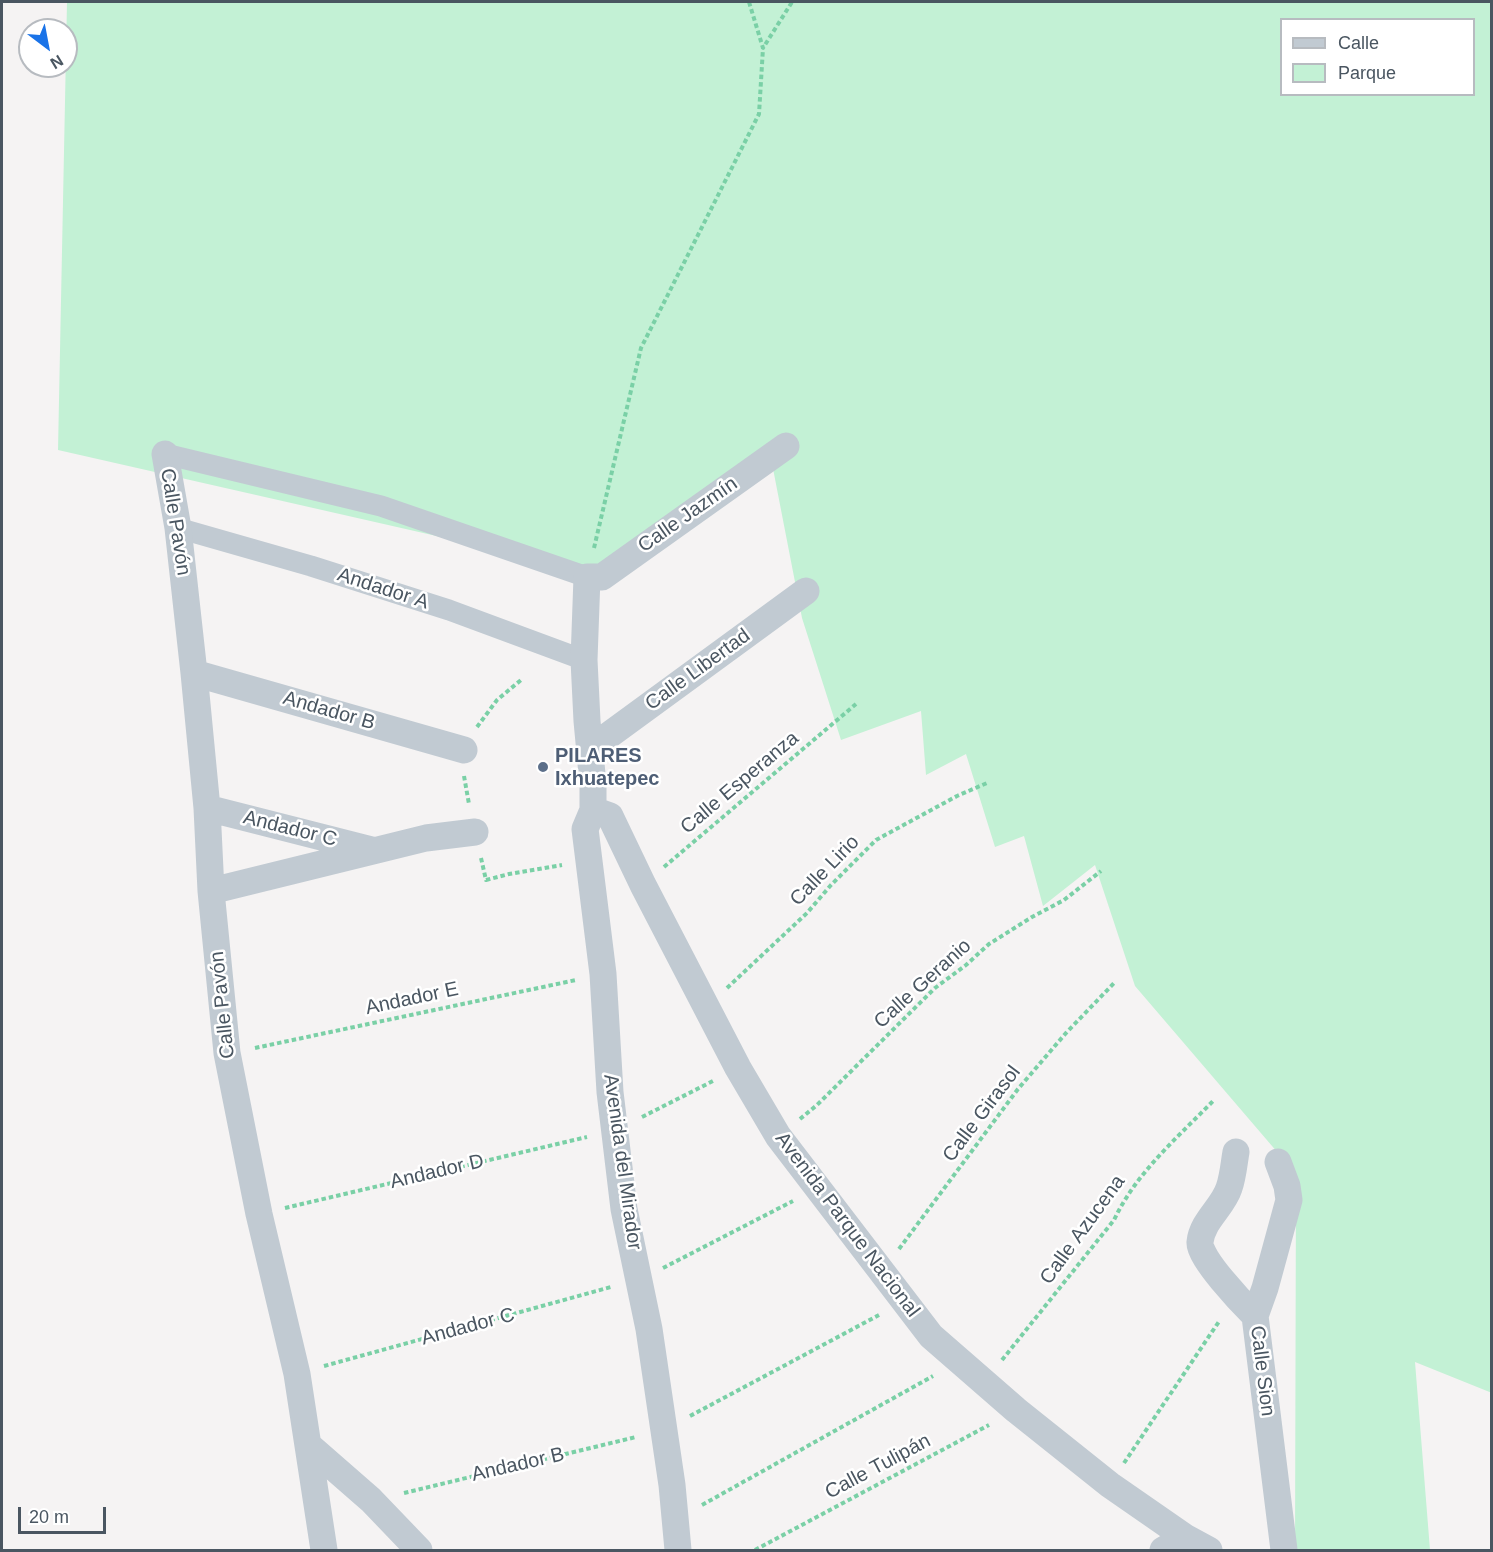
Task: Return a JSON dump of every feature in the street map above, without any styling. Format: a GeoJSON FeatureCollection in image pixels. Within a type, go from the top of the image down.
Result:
{"type":"FeatureCollection","features":[{"type":"Feature","properties":{"kind":"street","name":"Calle Jazmín"},"geometry":{"type":"LineString","coordinates":[[587,577],[602,577],[786,446]]}},
{"type":"Feature","properties":{"kind":"street"},"geometry":{"type":"LineString","coordinates":[[165,454],[381,506],[587,577]]}},
{"type":"Feature","properties":{"kind":"street","name":"Calle Pavón"},"geometry":{"type":"LineString","coordinates":[[165,454],[178,528],[194,673],[207,808],[211,891],[227,1053],[259,1214],[297,1374],[324,1551]]}},
{"type":"Feature","properties":{"kind":"street","name":"Andador A"},"geometry":{"type":"LineString","coordinates":[[178,528],[311,566],[427,603],[584,660]]}},
{"type":"Feature","properties":{"kind":"street","name":"Avenida del Mirador"},"geometry":{"type":"LineString","coordinates":[[587,577],[584,660],[593,810],[585,829],[603,974],[614,1131],[624,1209],[639,1280],[664,1430],[678,1551]]}},
{"type":"Feature","properties":{"kind":"street","name":"Calle Libertad"},"geometry":{"type":"LineString","coordinates":[[590,749],[806,591]]}},
{"type":"Feature","properties":{"kind":"street","name":"Andador B"},"geometry":{"type":"LineString","coordinates":[[194,673],[464,750]]}},
{"type":"Feature","properties":{"kind":"street","name":"Andador C"},"geometry":{"type":"LineString","coordinates":[[207,808],[374,850]]}},
{"type":"Feature","properties":{"kind":"street","name":"Avenida Parque Nacional"},"geometry":{"type":"LineString","coordinates":[[593,810],[610,816],[706,1009],[778,1136],[931,1336],[1016,1410],[1110,1485],[1174,1544],[1209,1551]]}},
{"type":"Feature","properties":{"kind":"street"},"geometry":{"type":"LineString","coordinates":[[211,891],[426,838],[475,832]]}},
{"type":"Feature","properties":{"kind":"street"},"geometry":{"type":"LineString","coordinates":[[1236,1152],[1229,1189],[1203,1230],[1199,1244],[1205,1257],[1236,1297],[1255,1316]]}},
{"type":"Feature","properties":{"kind":"street","name":"Calle Sion"},"geometry":{"type":"LineString","coordinates":[[1278,1162],[1287,1186],[1289,1200],[1255,1316],[1284,1551]]}},
{"type":"Feature","properties":{"kind":"street"},"geometry":{"type":"LineString","coordinates":[[308,1445],[371,1500],[419,1551]]}},
{"type":"Feature","properties":{"kind":"path"},"geometry":{"type":"LineString","coordinates":[[587,577],[641,348],[759,114],[763,48],[749,2]]}},
{"type":"Feature","properties":{"kind":"path"},"geometry":{"type":"LineString","coordinates":[[763,48],[792,2]]}},
{"type":"Feature","properties":{"kind":"path"},"geometry":{"type":"LineString","coordinates":[[522,680],[497,700],[474,730],[464,750],[461,764],[486,880],[589,861]]}},
{"type":"Feature","properties":{"kind":"path","name":"Calle Esperanza"},"geometry":{"type":"LineString","coordinates":[[643,885],[856,704]]}},
{"type":"Feature","properties":{"kind":"path","name":"Calle Lirio"},"geometry":{"type":"LineString","coordinates":[[706,1009],[807,913],[876,840],[929,810],[987,783]]}},
{"type":"Feature","properties":{"kind":"path","name":"Calle Geranio"},"geometry":{"type":"LineString","coordinates":[[778,1136],[817,1105],[935,988],[989,944],[1064,900],[1101,871]]}},
{"type":"Feature","properties":{"kind":"path","name":"Andador E"},"geometry":{"type":"LineString","coordinates":[[227,1053],[603,974]]}},
{"type":"Feature","properties":{"kind":"path","name":"Calle Girasol"},"geometry":{"type":"LineString","coordinates":[[882,1272],[1018,1089],[1066,1033],[1115,982]]}},
{"type":"Feature","properties":{"kind":"path"},"geometry":{"type":"LineString","coordinates":[[614,1131],[738,1068]]}},
{"type":"Feature","properties":{"kind":"path","name":"Calle Azucena"},"geometry":{"type":"LineString","coordinates":[[984,1382],[1114,1221],[1124,1199],[1139,1179],[1213,1101]]}},
{"type":"Feature","properties":{"kind":"path","name":"Andador D"},"geometry":{"type":"LineString","coordinates":[[259,1214],[614,1131]]}},
{"type":"Feature","properties":{"kind":"path"},"geometry":{"type":"LineString","coordinates":[[639,1280],[819,1188]]}},
{"type":"Feature","properties":{"kind":"path","name":"Andador C"},"geometry":{"type":"LineString","coordinates":[[297,1374],[639,1280]]}},
{"type":"Feature","properties":{"kind":"path"},"geometry":{"type":"LineString","coordinates":[[1110,1485],[1236,1297]]}},
{"type":"Feature","properties":{"kind":"path"},"geometry":{"type":"LineString","coordinates":[[664,1430],[904,1301]]}},
{"type":"Feature","properties":{"kind":"path"},"geometry":{"type":"LineString","coordinates":[[674,1522],[960,1361]]}},
{"type":"Feature","properties":{"kind":"path","name":"Calle Tulipán"},"geometry":{"type":"LineString","coordinates":[[755,1551],[1016,1410]]}},
{"type":"Feature","properties":{"kind":"path","name":"Andador B"},"geometry":{"type":"LineString","coordinates":[[371,1500],[664,1430]]}},
{"type":"Feature","properties":{"kind":"green space"},"geometry":{"type":"Polygon","coordinates":[[[67,2],[1491,2],[1492,1393],[1415,1362],[1430,1550],[1295,1550],[1296,1174],[1135,986],[1095,865],[1043,906],[1024,836],[995,847],[966,754],[926,775],[921,711],[841,740],[802,618],[769,448],[595,572],[58,450],[65,78],[78,78],[78,18],[67,18],[67,2]]]}},
{"type":"Feature","properties":{"kind":"place","name":"PILARES Ixhuatepec"},"geometry":{"type":"Point","coordinates":[543,767]}}]}
